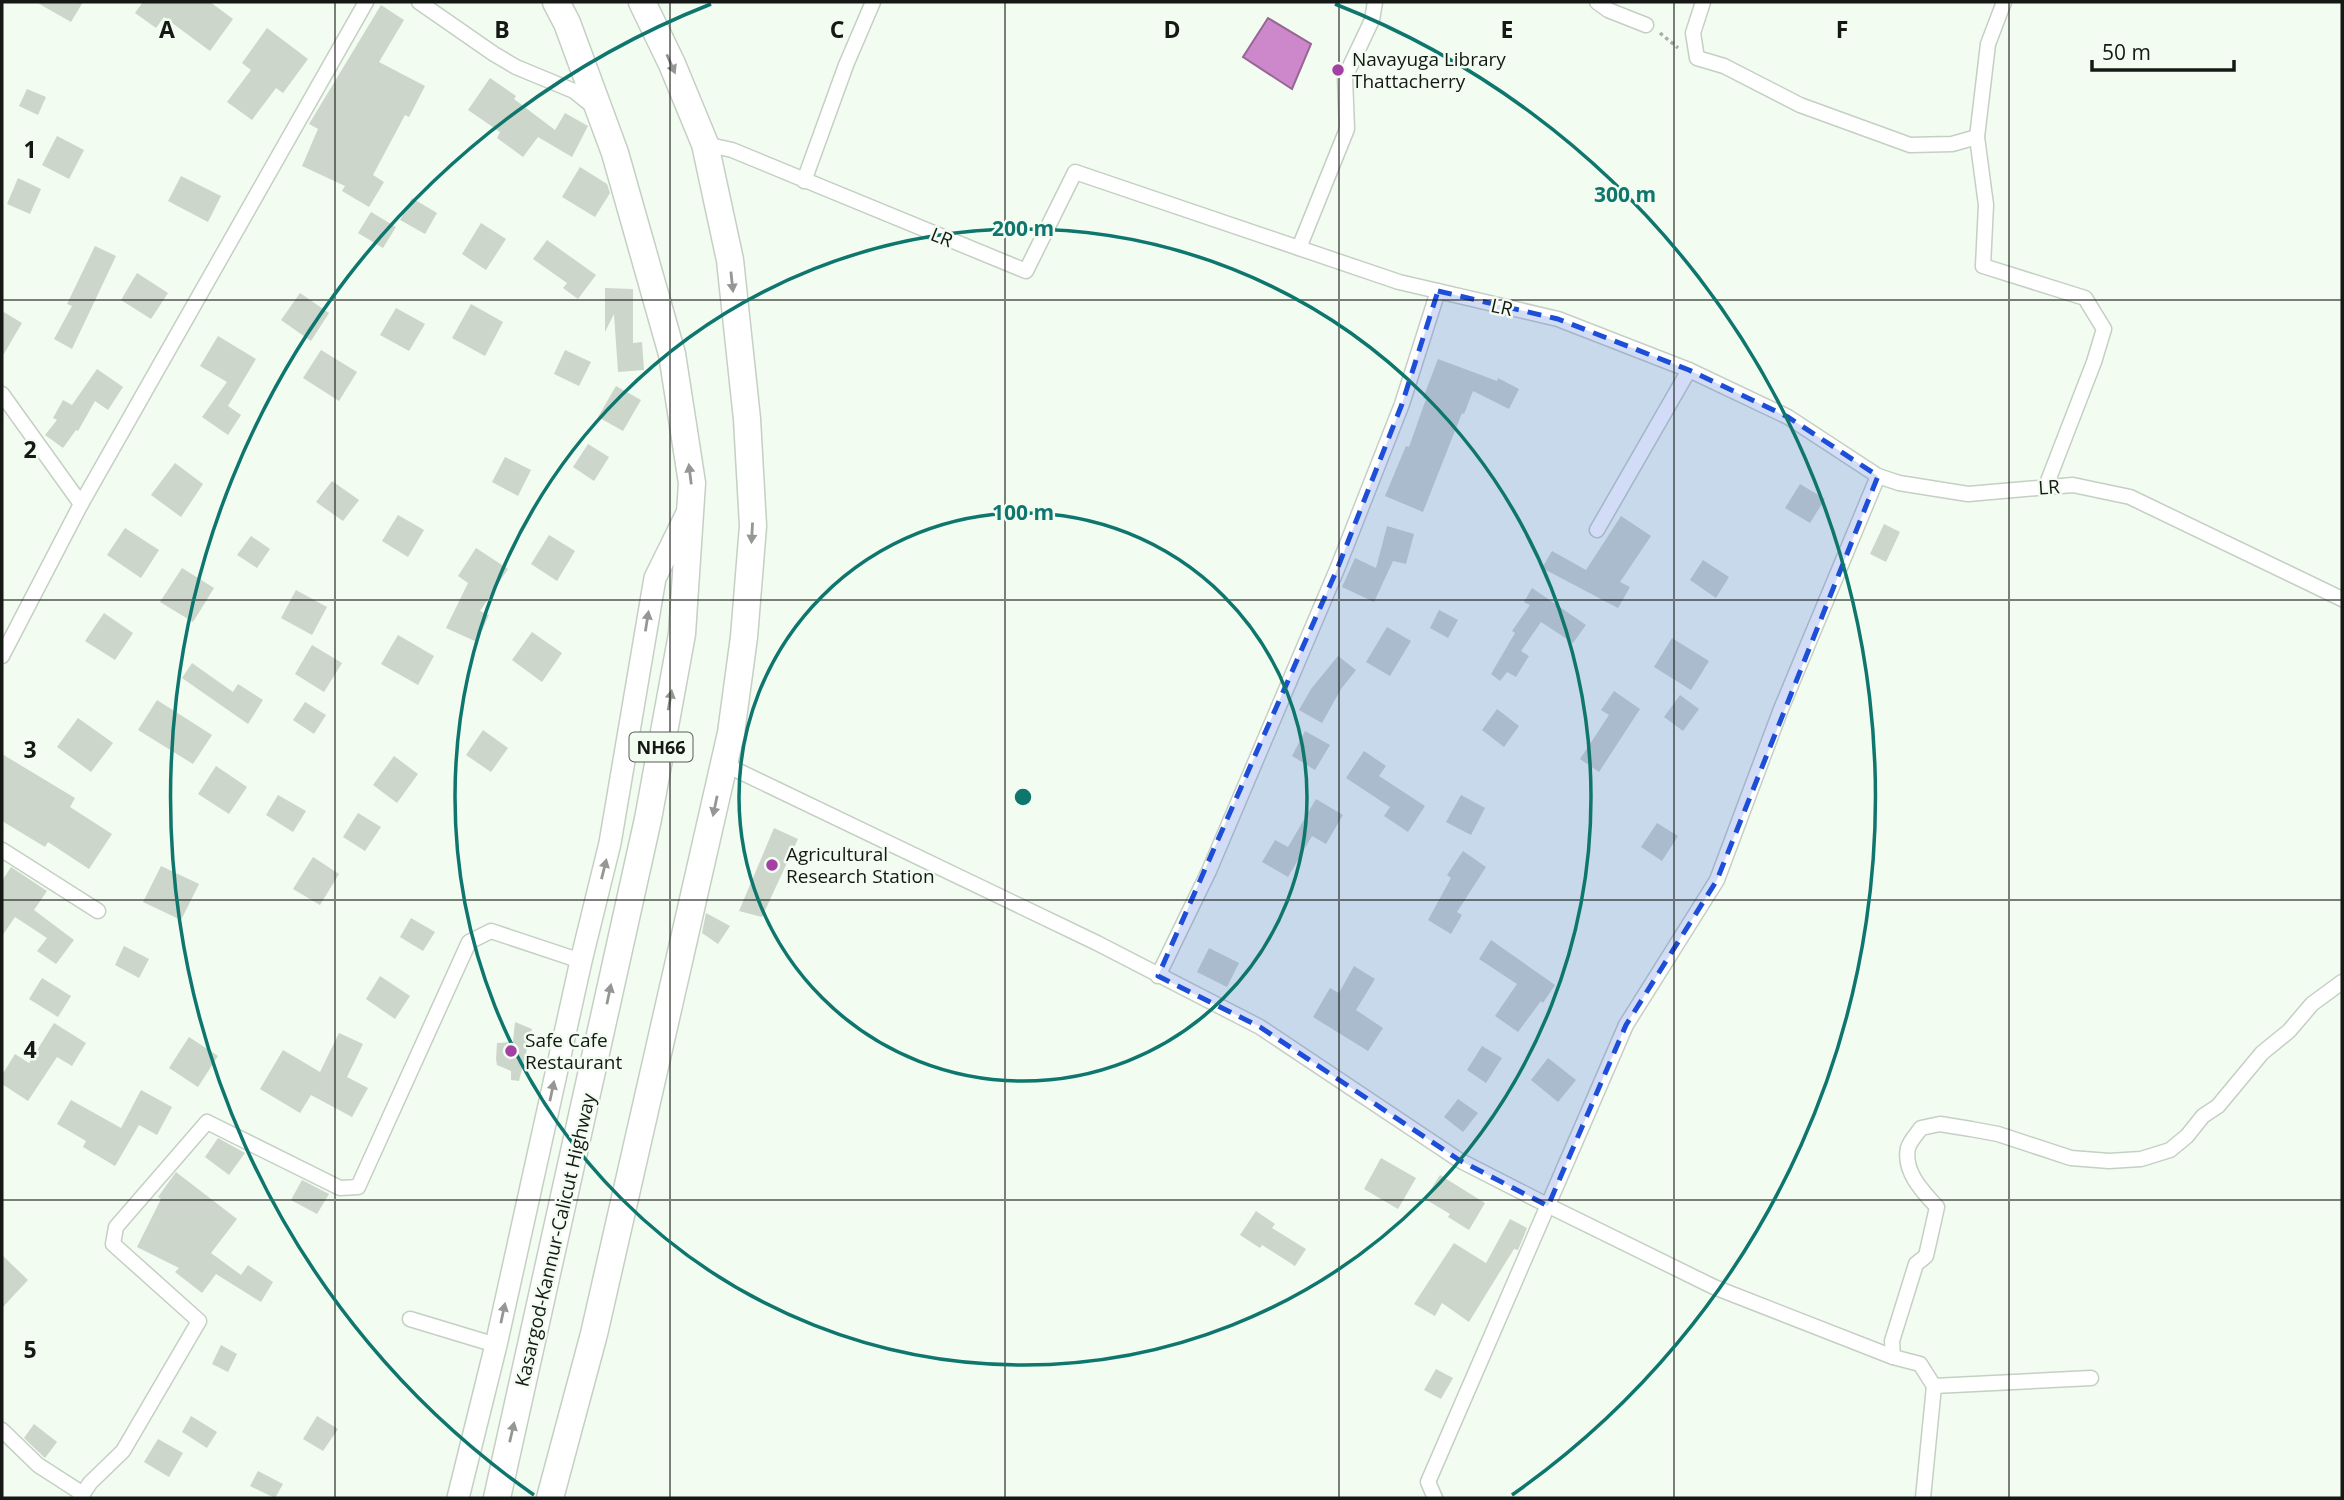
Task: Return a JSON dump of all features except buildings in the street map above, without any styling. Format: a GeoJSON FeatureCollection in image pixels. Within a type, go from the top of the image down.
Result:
{"type":"FeatureCollection","features":[{"type":"Feature","properties":{"kind":"highway","name":"Kasargod-Kannur-Calicut Highway"},"geometry":{"type":"LineString","coordinates":[[497,1498],[648,819],[682,634],[692,483],[672,354],[615,153],[567,23],[556,2]]}},
{"type":"Feature","properties":{"kind":"highway"},"geometry":{"type":"LineString","coordinates":[[550,1498],[600,1308],[731,733],[744,637],[753,526],[747,419],[730,260],[705,144],[642,2]]}},
{"type":"Feature","properties":{"kind":"street"},"geometry":{"type":"LineString","coordinates":[[2,656],[81,504],[366,2]]}},
{"type":"Feature","properties":{"kind":"street"},"geometry":{"type":"LineString","coordinates":[[419,2],[494,54],[516,67],[574,91],[600,112]]}},
{"type":"Feature","properties":{"kind":"street"},"geometry":{"type":"LineString","coordinates":[[804,181],[846,65],[873,2]]}},
{"type":"Feature","properties":{"kind":"street"},"geometry":{"type":"LineString","coordinates":[[1299,248],[1347,129],[1345,77],[1372,20],[1375,2]]}},
{"type":"Feature","properties":{"kind":"street"},"geometry":{"type":"LineString","coordinates":[[1597,2],[1608,10],[1646,25]]}},
{"type":"Feature","properties":{"kind":"street"},"geometry":{"type":"LineString","coordinates":[[1703,2],[1693,33],[1697,58],[1724,66],[1800,104],[1910,145],[1952,144],[1977,137]]}},
{"type":"Feature","properties":{"kind":"street"},"geometry":{"type":"LineString","coordinates":[[2004,2],[1988,44],[1977,137],[1986,205],[1983,265],[2085,298],[2104,329],[2046,486]]}},
{"type":"Feature","properties":{"kind":"street","name":"LR"},"geometry":{"type":"LineString","coordinates":[[705,144],[732,150],[1026,271],[1075,172],[1399,282],[1558,319],[1689,370],[1788,417],[1878,476],[1899,483],[1968,494],[2073,485],[2130,497],[2342,599]]}},
{"type":"Feature","properties":{"kind":"street"},"geometry":{"type":"LineString","coordinates":[[1158,975],[1209,871],[1338,567],[1402,404],[1438,292]]}},
{"type":"Feature","properties":{"kind":"street"},"geometry":{"type":"LineString","coordinates":[[1597,530],[1689,370]]}},
{"type":"Feature","properties":{"kind":"street"},"geometry":{"type":"LineString","coordinates":[[2,394],[81,504]]}},
{"type":"Feature","properties":{"kind":"street"},"geometry":{"type":"LineString","coordinates":[[1434,1498],[1428,1482],[1626,1025],[1717,880],[1781,709],[1878,476]]}},
{"type":"Feature","properties":{"kind":"street"},"geometry":{"type":"LineString","coordinates":[[458,1498],[496,1345],[581,961],[610,843],[655,578],[691,505]]}},
{"type":"Feature","properties":{"kind":"street"},"geometry":{"type":"LineString","coordinates":[[724,764],[1097,943],[1260,1027],[1459,1160],[1548,1206],[1714,1287],[1893,1357],[1920,1364],[1934,1386],[1923,1498]]}},
{"type":"Feature","properties":{"kind":"street"},"geometry":{"type":"LineString","coordinates":[[2,850],[98,912]]}},
{"type":"Feature","properties":{"kind":"street"},"geometry":{"type":"LineString","coordinates":[[2,1430],[38,1465],[81,1496],[90,1483],[123,1451],[198,1321],[113,1244],[116,1227],[207,1122],[340,1188],[358,1186],[469,942],[491,931],[581,961]]}},
{"type":"Feature","properties":{"kind":"street"},"geometry":{"type":"LineString","coordinates":[[1893,1357],[1892,1340],[1916,1264],[1926,1256],[1937,1207],[1923,1192],[1908,1168],[1908,1146],[1921,1128],[1941,1124],[1998,1134],[2071,1158],[2109,1161],[2141,1159],[2170,1150],[2187,1136],[2203,1116],[2218,1106],[2262,1052],[2289,1031],[2312,1004],[2342,982]]}},
{"type":"Feature","properties":{"kind":"street"},"geometry":{"type":"LineString","coordinates":[[410,1319],[496,1345]]}},
{"type":"Feature","properties":{"kind":"street"},"geometry":{"type":"LineString","coordinates":[[1934,1386],[2091,1378]]}},
{"type":"Feature","properties":{"kind":"path"},"geometry":{"type":"LineString","coordinates":[[1646,25],[1668,38],[1679,50],[1697,58]]}},
{"type":"Feature","properties":{"kind":"highlighted area"},"geometry":{"type":"Polygon","coordinates":[[[1438,291],[1558,319],[1689,370],[1788,417],[1878,476],[1717,880],[1626,1025],[1548,1206],[1459,1160],[1260,1027],[1158,976],[1338,567],[1402,404],[1438,291]]]}},
{"type":"Feature","properties":{"kind":"shaded area"},"geometry":{"type":"Polygon","coordinates":[[[1268,18],[1311,44],[1292,89],[1243,57],[1268,18]]]}},
{"type":"Feature","properties":{"kind":"place","name":"Navayuga Library Thattacherry"},"geometry":{"type":"Point","coordinates":[1338,70]}},
{"type":"Feature","properties":{"kind":"place","name":"Agricultural Research Station"},"geometry":{"type":"Point","coordinates":[772,865]}},
{"type":"Feature","properties":{"kind":"place","name":"Safe Cafe Restaurant"},"geometry":{"type":"Point","coordinates":[511,1051]}}]}
